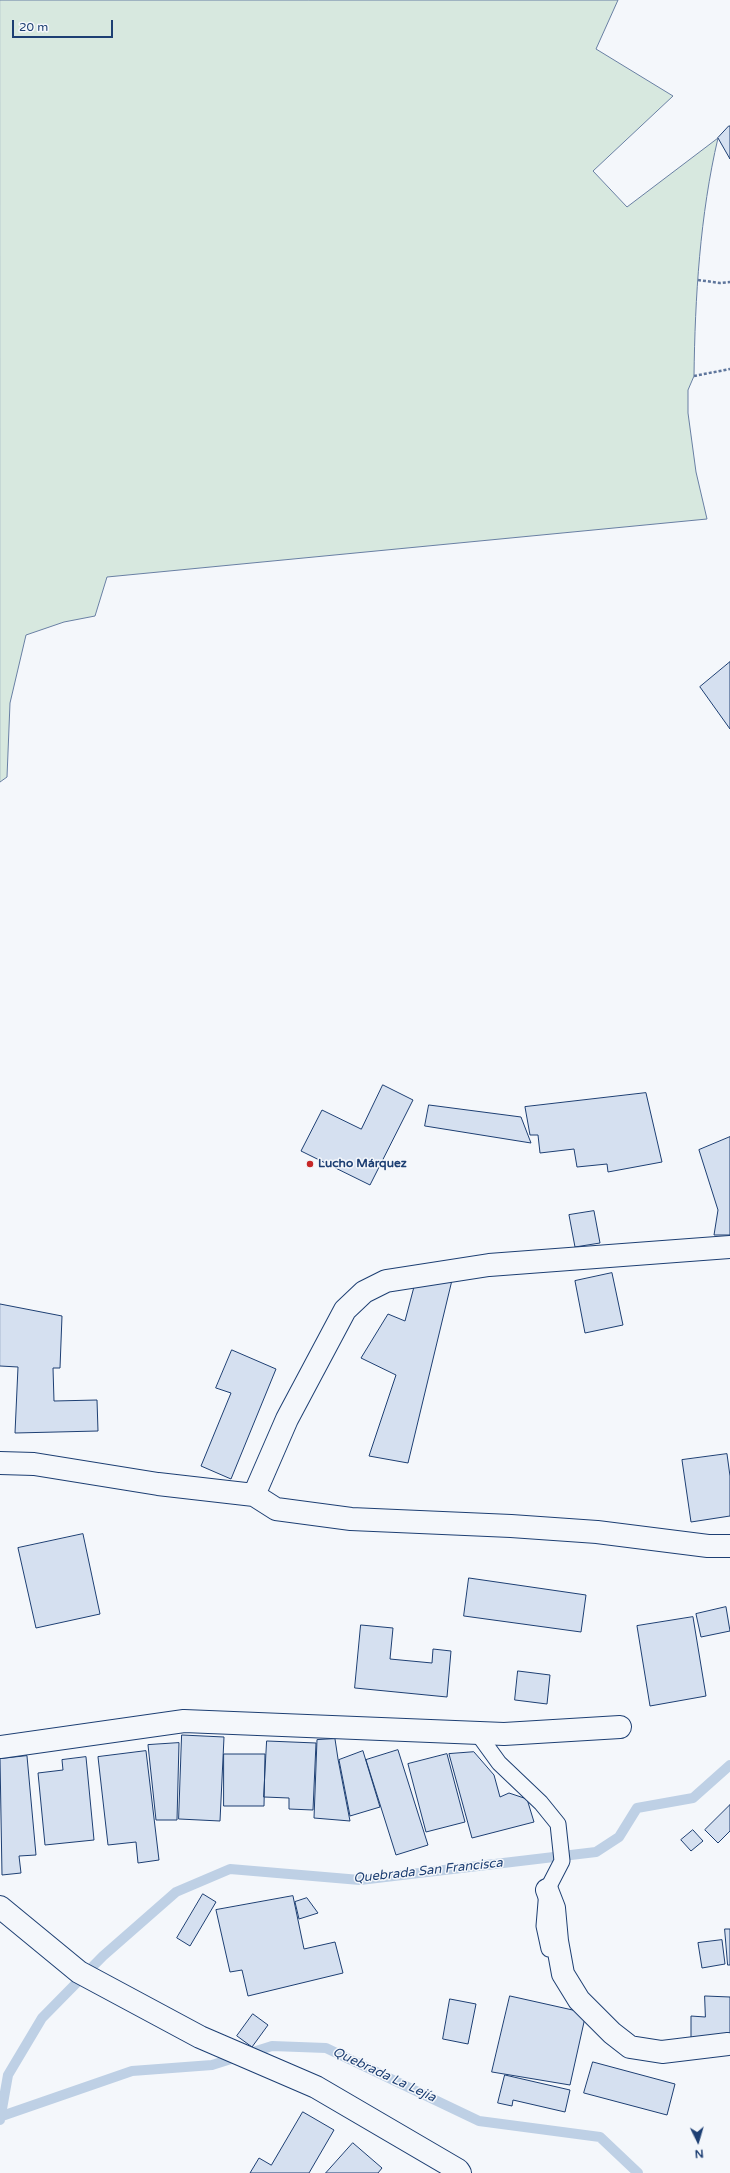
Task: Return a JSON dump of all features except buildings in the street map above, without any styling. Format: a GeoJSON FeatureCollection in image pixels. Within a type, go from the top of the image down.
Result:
{"type":"FeatureCollection","features":[{"type":"Feature","properties":{"kind":"street"},"geometry":{"type":"LineString","coordinates":[[254,1495],[288,1419],[345,1310],[364,1292],[386,1281],[489,1265],[730,1247]]}},
{"type":"Feature","properties":{"kind":"street"},"geometry":{"type":"LineString","coordinates":[[0,1463],[34,1464],[158,1484],[254,1495],[276,1509],[351,1519],[597,1532],[708,1546],[730,1546]]}},
{"type":"Feature","properties":{"kind":"street"},"geometry":{"type":"LineString","coordinates":[[0,1747],[184,1721],[260,1722],[478,1734],[504,1734],[620,1727]]}},
{"type":"Feature","properties":{"kind":"street"},"geometry":{"type":"LineString","coordinates":[[546,1890],[554,1908],[557,1941],[563,1974],[579,2000],[607,2029],[630,2047],[645,2051],[662,2052],[728,2044]]}},
{"type":"Feature","properties":{"kind":"street"},"geometry":{"type":"LineString","coordinates":[[0,1907],[85,1975],[200,2037],[316,2087],[458,2170],[460,2173]]}},
{"type":"Feature","properties":{"kind":"lane"},"geometry":{"type":"LineString","coordinates":[[478,1734],[500,1762],[541,1803],[558,1824],[562,1861],[546,1890],[544,1926],[550,1954]]}},
{"type":"Feature","properties":{"kind":"path"},"geometry":{"type":"LineString","coordinates":[[698,280],[720,283],[730,282]]}},
{"type":"Feature","properties":{"kind":"path"},"geometry":{"type":"LineString","coordinates":[[694,376],[730,369]]}},
{"type":"Feature","properties":{"kind":"shaded area"},"geometry":{"type":"Polygon","coordinates":[[[0,0],[618,0],[596,49],[673,96],[593,171],[627,207],[718,138],[703,226],[697,286],[694,376],[688,390],[688,413],[696,472],[707,519],[107,577],[95,616],[64,622],[26,635],[10,703],[7,777],[0,782],[0,0]]]}},
{"type":"Feature","properties":{"kind":"waterway","name":"Quebrada San Francisca"},"geometry":{"type":"LineString","coordinates":[[0,2120],[8,2075],[42,2018],[103,1956],[176,1892],[230,1869],[360,1880],[596,1852],[619,1837],[637,1808],[693,1798],[730,1765]]}},
{"type":"Feature","properties":{"kind":"waterway","name":"Quebrada La Lejía"},"geometry":{"type":"LineString","coordinates":[[2,2116],[132,2071],[212,2065],[272,2046],[326,2048],[479,2121],[600,2137],[638,2173]]}},
{"type":"Feature","properties":{"kind":"place","name":"Lucho Márquez"},"geometry":{"type":"Point","coordinates":[310,1164]}}]}
